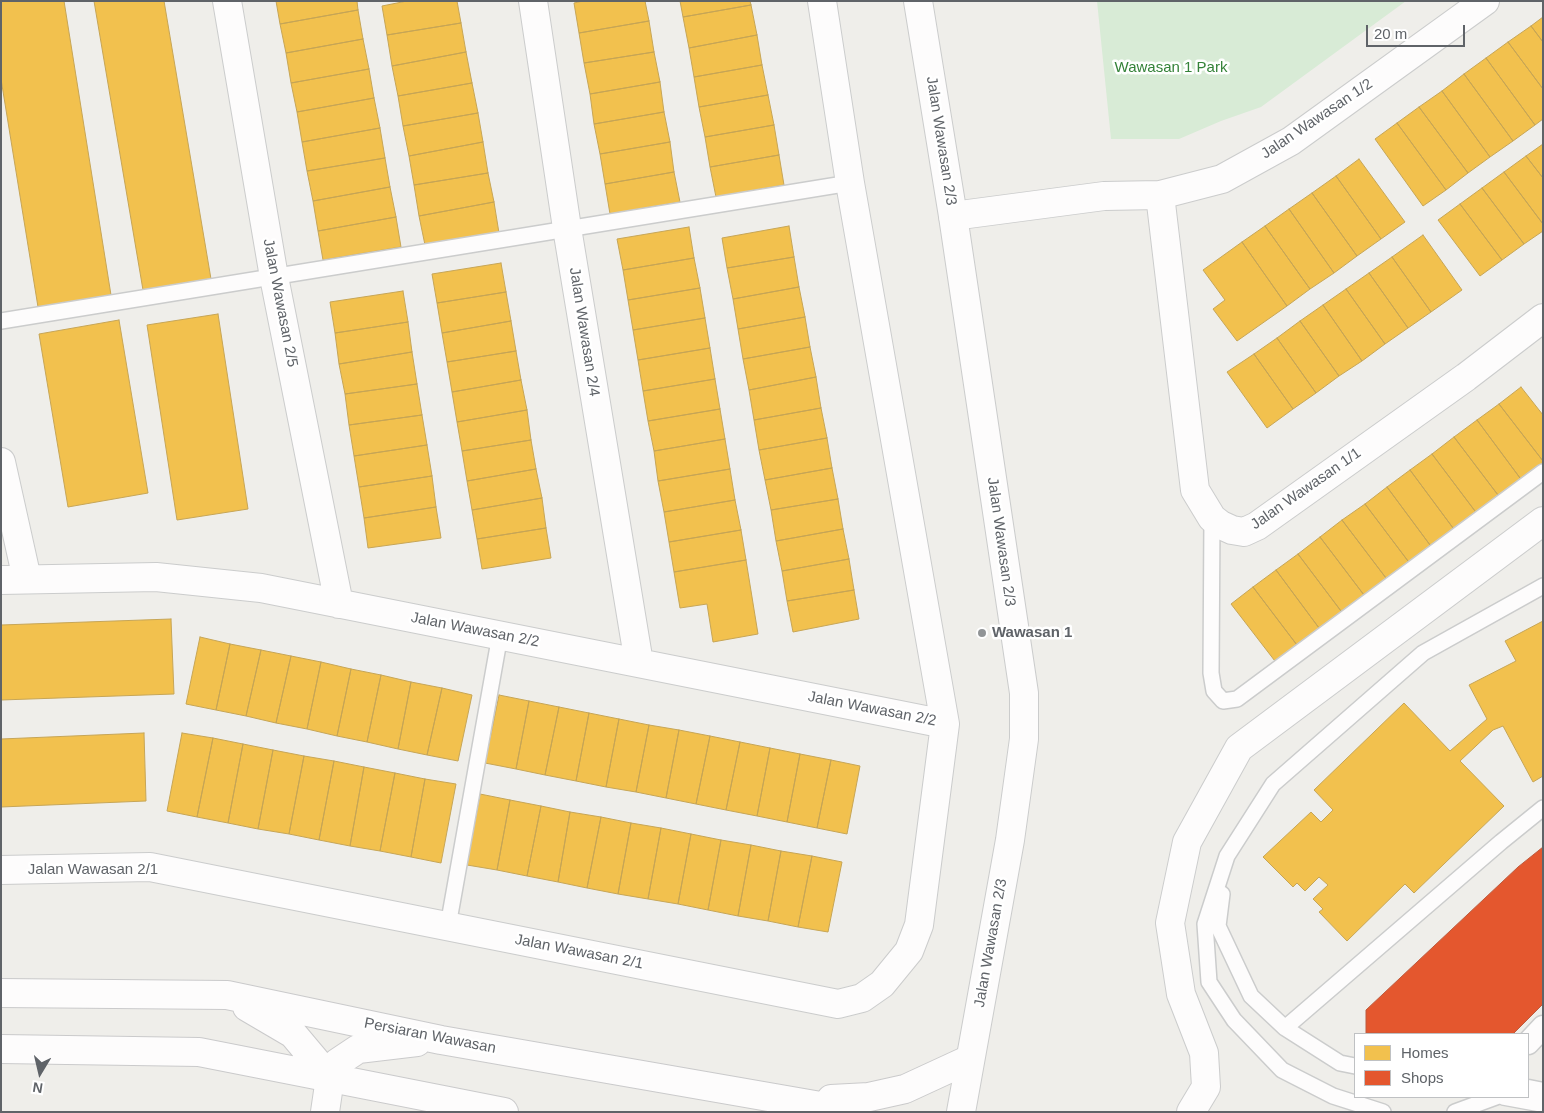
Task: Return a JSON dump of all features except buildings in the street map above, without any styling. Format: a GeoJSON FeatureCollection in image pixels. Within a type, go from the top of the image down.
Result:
{"type":"FeatureCollection","features":[{"type":"Feature","properties":{"kind":"street","name":"Jalan Wawasan 2/5"},"geometry":{"type":"LineString","coordinates":[[227,1],[274,277],[340,604]]}},
{"type":"Feature","properties":{"kind":"street","name":"Jalan Wawasan 2/4"},"geometry":{"type":"LineString","coordinates":[[532,1],[567,228],[639,663]]}},
{"type":"Feature","properties":{"kind":"street"},"geometry":{"type":"LineString","coordinates":[[822,1],[850,183],[945,724]]}},
{"type":"Feature","properties":{"kind":"street","name":"Jalan Wawasan 2/3"},"geometry":{"type":"LineString","coordinates":[[918,1],[953,216],[1024,693],[1024,739],[1010,840],[961,1112]]}},
{"type":"Feature","properties":{"kind":"street","name":"Jalan Wawasan 1/2"},"geometry":{"type":"LineString","coordinates":[[953,216],[1104,196],[1160,194],[1222,179],[1291,141],[1485,1]]}},
{"type":"Feature","properties":{"kind":"street"},"geometry":{"type":"LineString","coordinates":[[1160,194],[1195,490],[1212,518]]}},
{"type":"Feature","properties":{"kind":"street","name":"Jalan Wawasan 1/1"},"geometry":{"type":"LineString","coordinates":[[1212,518],[1221,526],[1238,531],[1244,532],[1257,526],[1466,377],[1543,318]]}},
{"type":"Feature","properties":{"kind":"street"},"geometry":{"type":"LineString","coordinates":[[1,462],[14,580]]}},
{"type":"Feature","properties":{"kind":"street"},"geometry":{"type":"LineString","coordinates":[[1191,1112],[1206,1087],[1204,1052],[1181,994],[1170,923],[1187,842],[1239,748],[1543,522]]}},
{"type":"Feature","properties":{"kind":"street","name":"Jalan Wawasan 2/2"},"geometry":{"type":"LineString","coordinates":[[14,580],[156,577],[261,588],[945,724]]}},
{"type":"Feature","properties":{"kind":"street","name":"Jalan Wawasan 2/1"},"geometry":{"type":"LineString","coordinates":[[1,870],[150,867],[838,1004],[862,998],[882,984],[909,951],[919,925],[945,724]]}},
{"type":"Feature","properties":{"kind":"street","name":"Persiaran Wawasan"},"geometry":{"type":"LineString","coordinates":[[1,993],[227,995],[441,1040],[855,1112]]}},
{"type":"Feature","properties":{"kind":"street"},"geometry":{"type":"LineString","coordinates":[[227,995],[293,1034],[330,1078]]}},
{"type":"Feature","properties":{"kind":"street"},"geometry":{"type":"LineString","coordinates":[[1529,1042],[1543,1027]]}},
{"type":"Feature","properties":{"kind":"street"},"geometry":{"type":"LineString","coordinates":[[324,1112],[330,1078],[337,1063],[358,1049],[441,1040]]}},
{"type":"Feature","properties":{"kind":"street"},"geometry":{"type":"LineString","coordinates":[[1,1049],[199,1052],[504,1112]]}},
{"type":"Feature","properties":{"kind":"street"},"geometry":{"type":"LineString","coordinates":[[794,1101],[869,1097],[905,1089],[970,1059]]}},
{"type":"Feature","properties":{"kind":"street"},"geometry":{"type":"LineString","coordinates":[[1529,1091],[1543,1094]]}},
{"type":"Feature","properties":{"kind":"lane"},"geometry":{"type":"LineString","coordinates":[[1,321],[850,183]]}},
{"type":"Feature","properties":{"kind":"lane"},"geometry":{"type":"LineString","coordinates":[[1212,518],[1211,673],[1214,691],[1223,702],[1238,699],[1543,472]]}},
{"type":"Feature","properties":{"kind":"lane"},"geometry":{"type":"LineString","coordinates":[[1384,1112],[1333,1096],[1282,1070],[1234,1020],[1209,982],[1205,924],[1227,856],[1273,784],[1423,652],[1543,586]]}},
{"type":"Feature","properties":{"kind":"lane"},"geometry":{"type":"LineString","coordinates":[[448,926],[500,635]]}},
{"type":"Feature","properties":{"kind":"lane"},"geometry":{"type":"LineString","coordinates":[[1286,1028],[1543,808]]}},
{"type":"Feature","properties":{"kind":"lane"},"geometry":{"type":"LineString","coordinates":[[1227,856],[1218,926],[1251,996],[1286,1028],[1340,1063],[1354,1066]]}},
{"type":"Feature","properties":{"kind":"lane"},"geometry":{"type":"LineString","coordinates":[[1455,1112],[1493,1098]]}},
{"type":"Feature","properties":{"kind":"lane"},"geometry":{"type":"LineString","coordinates":[[1509,1098],[1543,1104]]}},
{"type":"Feature","properties":{"kind":"green space","name":"Wawasan 1 Park"},"geometry":{"type":"Polygon","coordinates":[[[1097,1],[1406,1],[1261,107],[1179,139],[1111,139],[1097,1]]]}},
{"type":"Feature","properties":{"kind":"place","name":"Wawasan 1"},"geometry":{"type":"Point","coordinates":[982,633]}}]}
